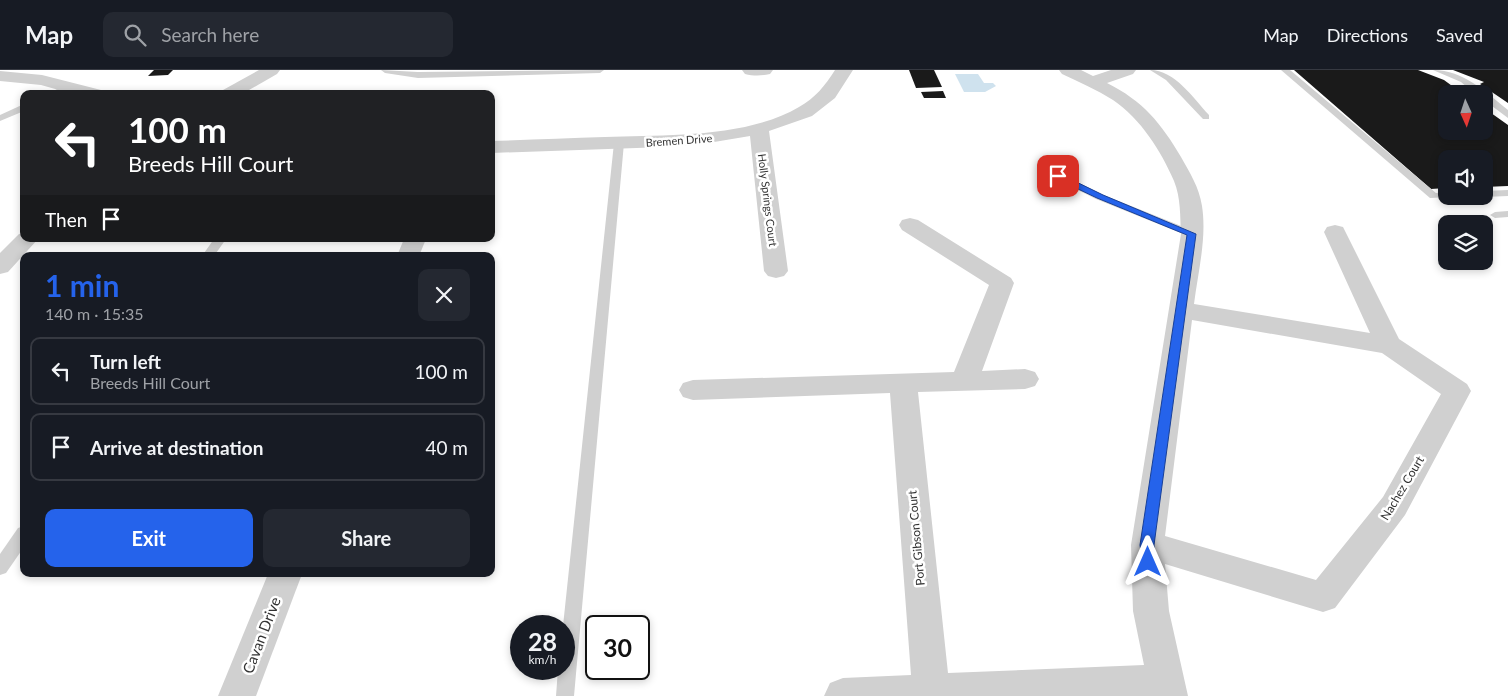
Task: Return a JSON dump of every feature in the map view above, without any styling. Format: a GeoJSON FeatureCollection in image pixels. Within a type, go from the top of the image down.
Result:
{"type":"FeatureCollection","features":[{"type":"Feature","properties":{"kind":"street"},"geometry":{"type":"LineString","coordinates":[[236,90],[271,70]]}},
{"type":"Feature","properties":{"kind":"street"},"geometry":{"type":"LineString","coordinates":[[751,70],[764,70]]}},
{"type":"Feature","properties":{"kind":"street","name":"Bremen Drive"},"geometry":{"type":"LineString","coordinates":[[495,147],[702,140],[759,129],[794,116],[815,105],[837,85],[844,70]]}},
{"type":"Feature","properties":{"kind":"street"},"geometry":{"type":"LineString","coordinates":[[843,696],[1167,689],[1151,611],[1147,545],[1192,234],[1191,206],[1185,182],[1156,131],[1139,112],[1118,96],[1068,70]]}},
{"type":"Feature","properties":{"kind":"street"},"geometry":{"type":"LineString","coordinates":[[1093,82],[1127,70]]}},
{"type":"Feature","properties":{"kind":"street"},"geometry":{"type":"LineString","coordinates":[[0,76],[42,80],[82,90]]}},
{"type":"Feature","properties":{"kind":"street","name":"Holly Springs Court"},"geometry":{"type":"LineString","coordinates":[[759,129],[776,271]]}},
{"type":"Feature","properties":{"kind":"street"},"geometry":{"type":"LineString","coordinates":[[910,225],[1002,283],[964,381]]}},
{"type":"Feature","properties":{"kind":"street"},"geometry":{"type":"LineString","coordinates":[[1335,232],[1389,345]]}},
{"type":"Feature","properties":{"kind":"street"},"geometry":{"type":"LineString","coordinates":[[0,267],[24,242]]}},
{"type":"Feature","properties":{"kind":"street"},"geometry":{"type":"LineString","coordinates":[[1181,310],[1389,345]]}},
{"type":"Feature","properties":{"kind":"street","name":"Nachez Court"},"geometry":{"type":"LineString","coordinates":[[1147,545],[1323,597],[1394,506],[1457,391],[1389,345]]}},
{"type":"Feature","properties":{"kind":"street"},"geometry":{"type":"LineString","coordinates":[[693,390],[1026,379]]}},
{"type":"Feature","properties":{"kind":"street","name":"Port Gibson Court"},"geometry":{"type":"LineString","coordinates":[[903,383],[931,694]]}},
{"type":"Feature","properties":{"kind":"street","name":"Cavan Drive"},"geometry":{"type":"LineString","coordinates":[[238,696],[284,577]]}},
{"type":"Feature","properties":{"kind":"lane"},"geometry":{"type":"LineString","coordinates":[[385,70],[418,75],[448,72],[600,70]]}},
{"type":"Feature","properties":{"kind":"lane"},"geometry":{"type":"LineString","coordinates":[[1154,70],[1169,78],[1206,117]]}},
{"type":"Feature","properties":{"kind":"lane"},"geometry":{"type":"LineString","coordinates":[[1285,70],[1434,196],[1438,196]]}},
{"type":"Feature","properties":{"kind":"lane"},"geometry":{"type":"LineString","coordinates":[[1437,70],[1464,80],[1470,85]]}},
{"type":"Feature","properties":{"kind":"lane"},"geometry":{"type":"LineString","coordinates":[[60,90],[68,86]]}},
{"type":"Feature","properties":{"kind":"lane"},"geometry":{"type":"LineString","coordinates":[[1493,104],[1508,116]]}},
{"type":"Feature","properties":{"kind":"lane"},"geometry":{"type":"LineString","coordinates":[[0,118],[20,109]]}},
{"type":"Feature","properties":{"kind":"lane"},"geometry":{"type":"LineString","coordinates":[[565,696],[619,143]]}},
{"type":"Feature","properties":{"kind":"lane"},"geometry":{"type":"LineString","coordinates":[[1058,176],[1100,197],[1192,234]]}},
{"type":"Feature","properties":{"kind":"lane"},"geometry":{"type":"LineString","coordinates":[[1493,194],[1508,193]]}},
{"type":"Feature","properties":{"kind":"lane"},"geometry":{"type":"LineString","coordinates":[[1495,215],[1508,214]]}},
{"type":"Feature","properties":{"kind":"lane"},"geometry":{"type":"LineString","coordinates":[[0,568],[20,539]]}},
{"type":"Feature","properties":{"kind":"water"},"geometry":{"type":"Polygon","coordinates":[[[955,74],[978,74],[984,83],[993,83],[996,86],[985,92],[964,92],[955,74]]]}},
{"type":"Feature","properties":{"kind":"building"},"geometry":{"type":"Polygon","coordinates":[[[154,70],[173,70],[168,75],[148,76],[154,70]]]}},
{"type":"Feature","properties":{"kind":"building"},"geometry":{"type":"Polygon","coordinates":[[[909,70],[934,70],[942,87],[916,88],[909,70]]]}},
{"type":"Feature","properties":{"kind":"building"},"geometry":{"type":"Polygon","coordinates":[[[1294,70],[1418,70],[1444,80],[1451,85],[1438,85],[1438,140],[1493,140],[1493,114],[1508,125],[1508,186],[1493,187],[1493,150],[1438,150],[1438,189],[1431,189],[1294,70]]]}},
{"type":"Feature","properties":{"kind":"building"},"geometry":{"type":"Polygon","coordinates":[[[1453,70],[1508,70],[1508,103],[1493,93],[1493,85],[1480,84],[1484,82],[1453,70]]]}},
{"type":"Feature","properties":{"kind":"building"},"geometry":{"type":"Polygon","coordinates":[[[943,91],[946,98],[924,98],[921,92],[943,91]]]}},
{"type":"Feature","properties":{"kind":"route"},"geometry":{"type":"LineString","coordinates":[[1058,176],[1100,197],[1192,234],[1147,545],[1148,562]]}}]}
